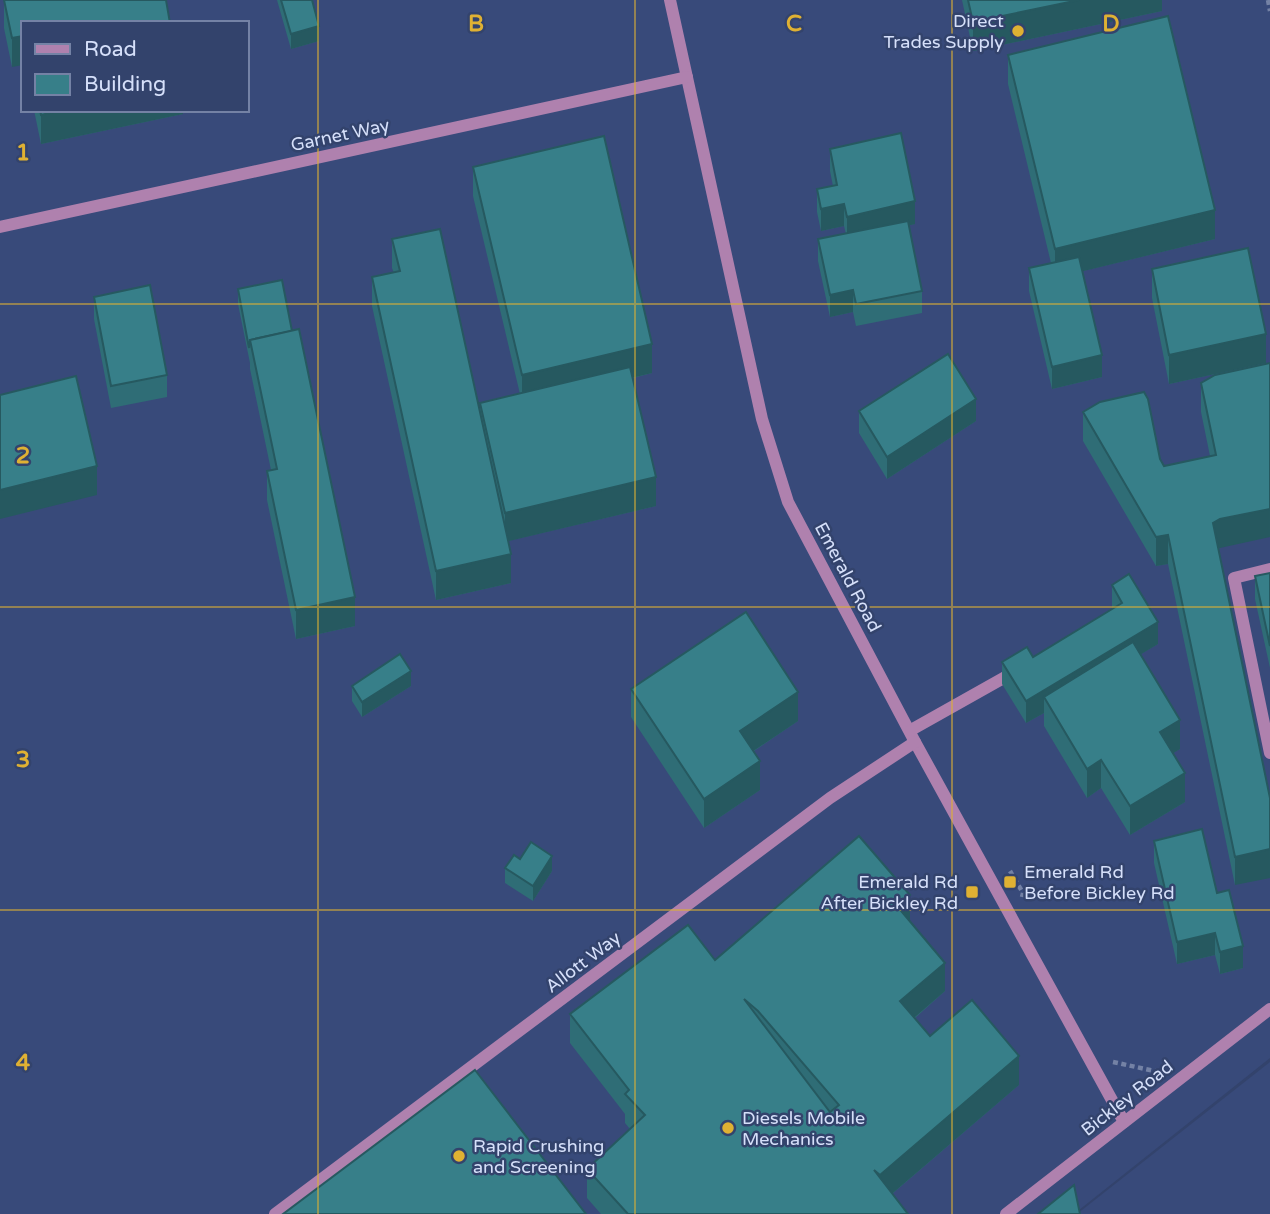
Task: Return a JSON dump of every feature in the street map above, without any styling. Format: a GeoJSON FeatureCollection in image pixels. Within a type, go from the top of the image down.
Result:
{"type":"FeatureCollection","features":[{"type":"Feature","properties":{"kind":"street","name":"Emerald Road"},"geometry":{"type":"LineString","coordinates":[[670,0],[762,419],[788,502],[1124,1122]]}},
{"type":"Feature","properties":{"kind":"street","name":"Garnet Way"},"geometry":{"type":"LineString","coordinates":[[0,227],[687,77]]}},
{"type":"Feature","properties":{"kind":"street"},"geometry":{"type":"LineString","coordinates":[[1270,569],[1234,578],[1270,753]]}},
{"type":"Feature","properties":{"kind":"street","name":"Allott Way"},"geometry":{"type":"LineString","coordinates":[[275,1214],[913,736],[1033,661]]}},
{"type":"Feature","properties":{"kind":"street","name":"Bickley Road"},"geometry":{"type":"LineString","coordinates":[[1006,1214],[1270,1009]]}},
{"type":"Feature","properties":{"kind":"path"},"geometry":{"type":"LineString","coordinates":[[1268,0],[1270,11]]}},
{"type":"Feature","properties":{"kind":"path"},"geometry":{"type":"LineString","coordinates":[[1004,862],[1023,893],[1021,903]]}},
{"type":"Feature","properties":{"kind":"path"},"geometry":{"type":"LineString","coordinates":[[1110,1062],[1160,1072]]}},
{"type":"Feature","properties":{"kind":"shaded area"},"geometry":{"type":"Polygon","coordinates":[[[0,0],[1270,0],[1270,1058],[1074,1214],[0,1214],[0,0]]]}},
{"type":"Feature","properties":{"kind":"shaded area"},"geometry":{"type":"Polygon","coordinates":[[[1270,1062],[1270,1214],[1077,1214],[1270,1062]]]}},
{"type":"Feature","properties":{"kind":"building"},"geometry":{"type":"Polygon","coordinates":[[[4,0],[166,0],[170,21],[21,21],[21,36],[12,38],[4,0]]]}},
{"type":"Feature","properties":{"kind":"building"},"geometry":{"type":"Polygon","coordinates":[[[281,0],[312,0],[319,26],[291,34],[281,0]]]}},
{"type":"Feature","properties":{"kind":"building"},"geometry":{"type":"Polygon","coordinates":[[[968,0],[1079,0],[973,22],[968,0]]]}},
{"type":"Feature","properties":{"kind":"building"},"geometry":{"type":"Polygon","coordinates":[[[1168,16],[1215,210],[1055,249],[1008,55],[1168,16]]]}},
{"type":"Feature","properties":{"kind":"building"},"geometry":{"type":"Polygon","coordinates":[[[901,133],[915,201],[847,217],[844,204],[821,209],[817,189],[837,185],[830,149],[901,133]]]}},
{"type":"Feature","properties":{"kind":"building"},"geometry":{"type":"Polygon","coordinates":[[[604,136],[652,344],[522,375],[473,167],[604,136]]]}},
{"type":"Feature","properties":{"kind":"building"},"geometry":{"type":"Polygon","coordinates":[[[908,221],[922,291],[856,304],[853,290],[830,295],[818,239],[908,221]]]}},
{"type":"Feature","properties":{"kind":"building"},"geometry":{"type":"Polygon","coordinates":[[[440,229],[511,554],[436,571],[372,277],[400,271],[392,239],[440,229]]]}},
{"type":"Feature","properties":{"kind":"building"},"geometry":{"type":"Polygon","coordinates":[[[1248,248],[1266,334],[1169,355],[1152,269],[1248,248]]]}},
{"type":"Feature","properties":{"kind":"building"},"geometry":{"type":"Polygon","coordinates":[[[1079,257],[1102,355],[1052,367],[1029,268],[1079,257]]]}},
{"type":"Feature","properties":{"kind":"building"},"geometry":{"type":"Polygon","coordinates":[[[282,280],[292,331],[250,340],[249,348],[238,289],[282,280]]]}},
{"type":"Feature","properties":{"kind":"building"},"geometry":{"type":"Polygon","coordinates":[[[150,285],[167,375],[111,386],[94,297],[150,285]]]}},
{"type":"Feature","properties":{"kind":"building"},"geometry":{"type":"Polygon","coordinates":[[[299,329],[355,597],[296,610],[267,471],[277,469],[250,340],[299,329]]]}},
{"type":"Feature","properties":{"kind":"building"},"geometry":{"type":"Polygon","coordinates":[[[948,354],[976,399],[887,457],[859,411],[948,354]]]}},
{"type":"Feature","properties":{"kind":"building"},"geometry":{"type":"Polygon","coordinates":[[[1270,363],[1270,509],[1220,519],[1213,523],[1270,798],[1270,849],[1235,857],[1168,535],[1156,537],[1083,412],[1100,402],[1144,392],[1164,466],[1216,455],[1201,383],[1215,375],[1270,363]]]}},
{"type":"Feature","properties":{"kind":"building"},"geometry":{"type":"Polygon","coordinates":[[[630,367],[656,477],[505,513],[480,403],[630,367]]]}},
{"type":"Feature","properties":{"kind":"building"},"geometry":{"type":"Polygon","coordinates":[[[76,376],[97,466],[0,490],[0,395],[76,376]]]}},
{"type":"Feature","properties":{"kind":"building"},"geometry":{"type":"Polygon","coordinates":[[[1270,573],[1270,646],[1255,576],[1270,573]]]}},
{"type":"Feature","properties":{"kind":"building"},"geometry":{"type":"Polygon","coordinates":[[[1129,574],[1158,622],[1026,701],[1002,662],[1027,647],[1033,657],[1122,603],[1112,585],[1129,574]]]}},
{"type":"Feature","properties":{"kind":"building"},"geometry":{"type":"Polygon","coordinates":[[[746,612],[798,692],[740,731],[760,761],[704,799],[631,689],[746,612]]]}},
{"type":"Feature","properties":{"kind":"building"},"geometry":{"type":"Polygon","coordinates":[[[1133,642],[1180,720],[1160,732],[1185,773],[1130,806],[1101,760],[1087,769],[1044,697],[1133,642]]]}},
{"type":"Feature","properties":{"kind":"building"},"geometry":{"type":"Polygon","coordinates":[[[400,654],[411,671],[362,702],[352,686],[400,654]]]}},
{"type":"Feature","properties":{"kind":"building"},"geometry":{"type":"Polygon","coordinates":[[[1202,829],[1217,893],[1229,890],[1243,946],[1220,952],[1215,933],[1177,942],[1154,841],[1202,829]]]}},
{"type":"Feature","properties":{"kind":"building"},"geometry":{"type":"Polygon","coordinates":[[[859,836],[910,895],[897,906],[945,963],[900,1001],[930,1036],[972,1000],[1019,1056],[880,1175],[874,1170],[908,1214],[628,1214],[587,1169],[645,1115],[625,1094],[629,1090],[570,1014],[688,925],[715,960],[859,836]],[[744,999],[830,1112],[839,1105],[758,1011],[744,999]]]}},
{"type":"Feature","properties":{"kind":"building"},"geometry":{"type":"Polygon","coordinates":[[[531,842],[552,856],[533,886],[505,868],[514,855],[520,859],[531,842]]]}},
{"type":"Feature","properties":{"kind":"building","name":"Rapid Crushing and Screening"},"geometry":{"type":"Polygon","coordinates":[[[475,1070],[586,1214],[283,1214],[475,1070]]]}},
{"type":"Feature","properties":{"kind":"building"},"geometry":{"type":"Polygon","coordinates":[[[1074,1185],[1080,1214],[1038,1214],[1074,1185]]]}},
{"type":"Feature","properties":{"kind":"place","name":"Direct Trades Supply"},"geometry":{"type":"Point","coordinates":[1018,31]}},
{"type":"Feature","properties":{"kind":"place","name":"Emerald Rd Before Bickley Rd"},"geometry":{"type":"Point","coordinates":[1010,882]}},
{"type":"Feature","properties":{"kind":"place","name":"Emerald Rd After Bickley Rd"},"geometry":{"type":"Point","coordinates":[972,892]}},
{"type":"Feature","properties":{"kind":"place","name":"Diesels Mobile Mechanics"},"geometry":{"type":"Point","coordinates":[728,1128]}},
{"type":"Feature","properties":{"kind":"place","name":"Rapid Crushing and Screening"},"geometry":{"type":"Point","coordinates":[459,1156]}}]}
